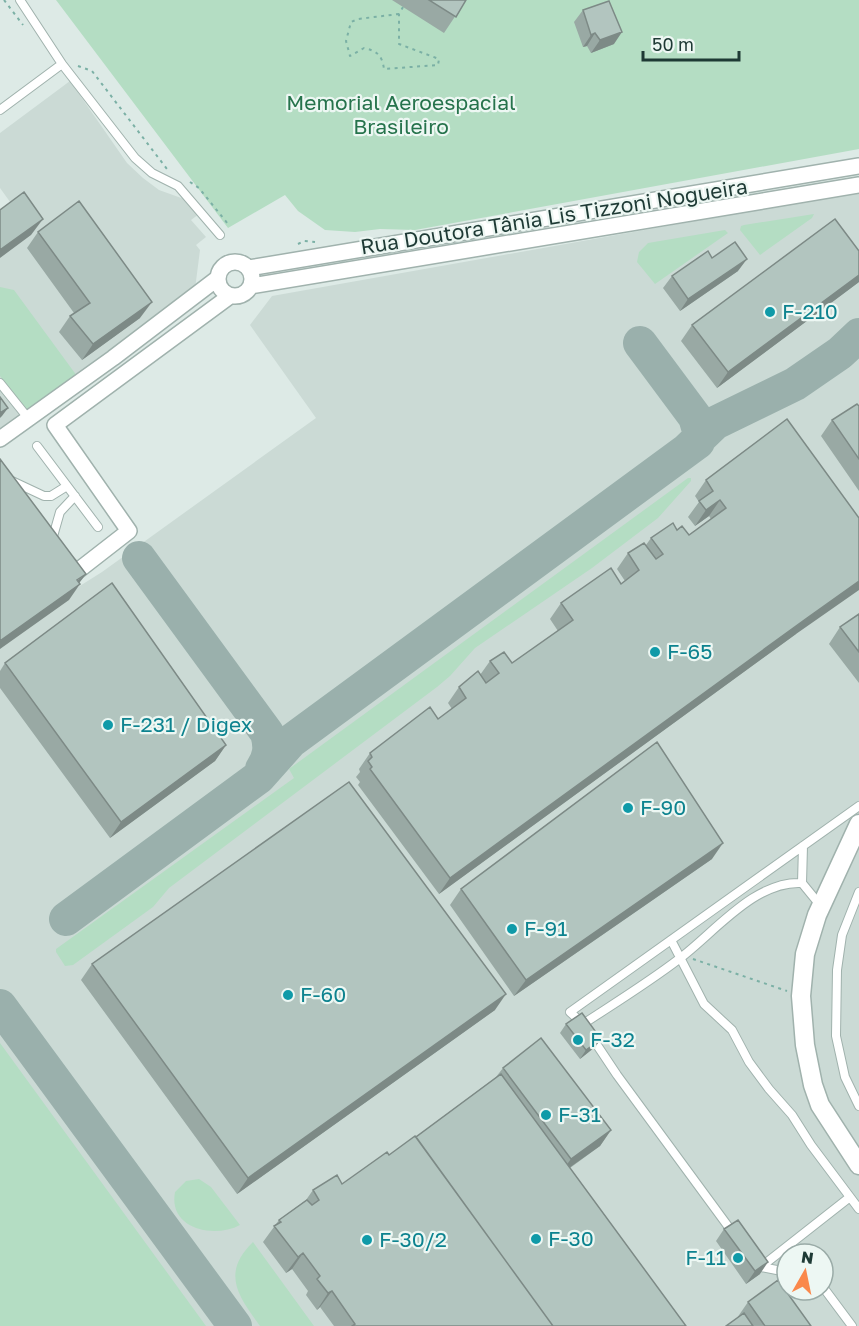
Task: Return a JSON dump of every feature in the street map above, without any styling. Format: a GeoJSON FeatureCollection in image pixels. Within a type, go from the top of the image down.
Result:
{"type":"FeatureCollection","features":[{"type":"Feature","properties":{"kind":"street","name":"Rua Doutora Tânia Lis Tizzoni Nogueira"},"geometry":{"type":"LineString","coordinates":[[0,439],[113,358],[218,278],[221,268],[230,262],[240,262],[249,268],[859,166]]}},
{"type":"Feature","properties":{"kind":"street","name":"Rua Doutora Tânia Lis Tizzoni Nogueira"},"geometry":{"type":"LineString","coordinates":[[40,523],[75,573],[129,531],[55,425],[230,296],[245,294],[251,286],[859,185]]}},
{"type":"Feature","properties":{"kind":"street"},"geometry":{"type":"LineString","coordinates":[[249,268],[253,277],[251,286]]}},
{"type":"Feature","properties":{"kind":"street"},"geometry":{"type":"LineString","coordinates":[[218,278],[221,289],[230,296]]}},
{"type":"Feature","properties":{"kind":"street"},"geometry":{"type":"LineString","coordinates":[[8,477],[28,506]]}},
{"type":"Feature","properties":{"kind":"street"},"geometry":{"type":"LineString","coordinates":[[859,824],[821,906],[805,954],[801,996],[805,1045],[813,1085],[820,1105],[859,1165]]}},
{"type":"Feature","properties":{"kind":"lane"},"geometry":{"type":"LineString","coordinates":[[20,0],[61,62],[135,158],[152,173],[178,186],[220,235]]}},
{"type":"Feature","properties":{"kind":"lane"},"geometry":{"type":"LineString","coordinates":[[0,110],[61,62]]}},
{"type":"Feature","properties":{"kind":"lane"},"geometry":{"type":"LineString","coordinates":[[0,383],[28,418]]}},
{"type":"Feature","properties":{"kind":"lane"},"geometry":{"type":"LineString","coordinates":[[38,446],[98,527]]}},
{"type":"Feature","properties":{"kind":"lane"},"geometry":{"type":"LineString","coordinates":[[8,477],[44,496],[51,496],[67,486]]}},
{"type":"Feature","properties":{"kind":"lane"},"geometry":{"type":"LineString","coordinates":[[52,540],[60,512],[75,496]]}},
{"type":"Feature","properties":{"kind":"lane"},"geometry":{"type":"LineString","coordinates":[[740,1242],[617,1075],[583,1024],[570,1012],[859,806]]}},
{"type":"Feature","properties":{"kind":"lane"},"geometry":{"type":"LineString","coordinates":[[803,846],[802,883],[821,906]]}},
{"type":"Feature","properties":{"kind":"lane"},"geometry":{"type":"LineString","coordinates":[[583,1024],[681,958],[731,914],[772,887],[792,882],[802,883]]}},
{"type":"Feature","properties":{"kind":"lane"},"geometry":{"type":"LineString","coordinates":[[859,892],[842,935],[837,970],[836,1025],[836,1036],[845,1077],[857,1096],[859,1106]]}},
{"type":"Feature","properties":{"kind":"lane"},"geometry":{"type":"LineString","coordinates":[[671,940],[704,1004],[732,1030],[749,1062],[792,1115],[811,1145],[859,1209]]}},
{"type":"Feature","properties":{"kind":"lane"},"geometry":{"type":"LineString","coordinates":[[760,1267],[850,1197]]}},
{"type":"Feature","properties":{"kind":"lane"},"geometry":{"type":"LineString","coordinates":[[754,1259],[760,1267],[775,1270]]}},
{"type":"Feature","properties":{"kind":"lane"},"geometry":{"type":"LineString","coordinates":[[834,1302],[852,1326]]}},
{"type":"Feature","properties":{"kind":"path"},"geometry":{"type":"LineString","coordinates":[[4,0],[25,28]]}},
{"type":"Feature","properties":{"kind":"path"},"geometry":{"type":"LineString","coordinates":[[399,14],[358,19],[351,22],[346,41],[350,56],[364,48],[376,51],[381,56],[384,69],[438,65],[439,59],[399,44],[399,14],[403,7]]}},
{"type":"Feature","properties":{"kind":"path"},"geometry":{"type":"LineString","coordinates":[[61,62],[92,71],[168,170]]}},
{"type":"Feature","properties":{"kind":"path"},"geometry":{"type":"LineString","coordinates":[[183,179],[199,188],[228,224]]}},
{"type":"Feature","properties":{"kind":"path"},"geometry":{"type":"LineString","coordinates":[[681,958],[703,962],[801,996]]}},
{"type":"Feature","properties":{"kind":"shaded area"},"geometry":{"type":"Polygon","coordinates":[[[70,81],[127,163],[159,190],[184,199],[199,214],[191,220],[206,237],[196,245],[200,250],[195,289],[0,439],[0,216],[13,206],[0,188],[0,133],[70,81]]]}},
{"type":"Feature","properties":{"kind":"shaded area"},"geometry":{"type":"Polygon","coordinates":[[[859,192],[859,1326],[0,1326],[0,490],[75,589],[102,572],[316,418],[250,325],[272,296],[859,192]]]}},
{"type":"Feature","properties":{"kind":"green space","name":"Memorial Aeroespacial Brasileiro"},"geometry":{"type":"Polygon","coordinates":[[[56,0],[859,0],[859,149],[415,230],[380,229],[355,232],[325,230],[298,211],[285,195],[228,228],[56,0]]]}},
{"type":"Feature","properties":{"kind":"green space"},"geometry":{"type":"Polygon","coordinates":[[[814,214],[812,218],[760,255],[740,230],[744,225],[814,214]]]}},
{"type":"Feature","properties":{"kind":"green space"},"geometry":{"type":"Polygon","coordinates":[[[725,230],[728,233],[655,284],[637,262],[639,252],[648,243],[725,230]]]}},
{"type":"Feature","properties":{"kind":"green space"},"geometry":{"type":"Polygon","coordinates":[[[0,287],[14,290],[77,376],[27,413],[0,376],[0,287]]]}},
{"type":"Feature","properties":{"kind":"green space"},"geometry":{"type":"Polygon","coordinates":[[[691,478],[691,481],[658,518],[592,568],[475,648],[437,687],[169,888],[153,907],[73,965],[65,966],[56,949],[294,778],[289,769],[691,478]]]}},
{"type":"Feature","properties":{"kind":"green space"},"geometry":{"type":"Polygon","coordinates":[[[0,1043],[206,1326],[0,1326],[0,1043]]]}},
{"type":"Feature","properties":{"kind":"green space"},"geometry":{"type":"Polygon","coordinates":[[[199,1179],[211,1187],[240,1225],[218,1231],[206,1230],[195,1228],[179,1215],[175,1205],[175,1192],[186,1181],[199,1179]]]}},
{"type":"Feature","properties":{"kind":"green space"},"geometry":{"type":"Polygon","coordinates":[[[253,1242],[314,1326],[260,1326],[245,1305],[236,1284],[235,1274],[243,1253],[253,1242]]]}},
{"type":"Feature","properties":{"kind":"building"},"geometry":{"type":"Polygon","coordinates":[[[429,0],[466,0],[456,17],[429,0]]]}},
{"type":"Feature","properties":{"kind":"building"},"geometry":{"type":"Polygon","coordinates":[[[609,1],[622,32],[600,40],[595,33],[591,35],[583,10],[609,1]]]}},
{"type":"Feature","properties":{"kind":"building"},"geometry":{"type":"Polygon","coordinates":[[[24,192],[43,219],[0,250],[0,210],[24,192]]]}},
{"type":"Feature","properties":{"kind":"building"},"geometry":{"type":"Polygon","coordinates":[[[79,201],[152,302],[93,344],[70,316],[90,303],[38,232],[79,201]]]}},
{"type":"Feature","properties":{"kind":"building","name":"F-210"},"geometry":{"type":"Polygon","coordinates":[[[835,219],[859,251],[859,275],[728,372],[692,325],[835,219]]]}},
{"type":"Feature","properties":{"kind":"building"},"geometry":{"type":"Polygon","coordinates":[[[735,242],[747,259],[688,299],[672,276],[708,251],[712,258],[735,242]]]}},
{"type":"Feature","properties":{"kind":"building"},"geometry":{"type":"Polygon","coordinates":[[[0,397],[8,408],[0,413],[0,397]]]}},
{"type":"Feature","properties":{"kind":"building"},"geometry":{"type":"Polygon","coordinates":[[[857,404],[859,406],[859,459],[832,420],[857,404]]]}},
{"type":"Feature","properties":{"kind":"building","name":"F-65"},"geometry":{"type":"Polygon","coordinates":[[[787,419],[859,518],[859,581],[450,878],[370,769],[372,767],[368,761],[372,757],[370,753],[430,707],[438,719],[466,698],[459,687],[478,671],[486,683],[499,673],[490,661],[504,652],[512,663],[573,620],[561,603],[611,568],[621,584],[639,570],[628,553],[644,543],[656,559],[663,554],[651,538],[673,523],[677,530],[682,526],[689,535],[726,508],[720,500],[706,510],[699,501],[713,491],[706,480],[787,419]]]}},
{"type":"Feature","properties":{"kind":"building"},"geometry":{"type":"Polygon","coordinates":[[[0,459],[86,574],[77,580],[80,584],[0,641],[0,459]]]}},
{"type":"Feature","properties":{"kind":"building","name":"F-231 / Digex"},"geometry":{"type":"Polygon","coordinates":[[[112,583],[226,745],[121,822],[5,663],[112,583]]]}},
{"type":"Feature","properties":{"kind":"building"},"geometry":{"type":"Polygon","coordinates":[[[859,614],[859,652],[840,627],[859,614]]]}},
{"type":"Feature","properties":{"kind":"building","name":"F-90"},"geometry":{"type":"Polygon","coordinates":[[[657,742],[723,843],[526,980],[461,889],[657,742]]]}},
{"type":"Feature","properties":{"kind":"building","name":"F-60"},"geometry":{"type":"Polygon","coordinates":[[[349,782],[506,994],[248,1178],[92,964],[349,782]]]}},
{"type":"Feature","properties":{"kind":"building"},"geometry":{"type":"Polygon","coordinates":[[[582,1013],[601,1039],[586,1050],[566,1024],[582,1013]]]}},
{"type":"Feature","properties":{"kind":"building"},"geometry":{"type":"Polygon","coordinates":[[[541,1038],[611,1130],[571,1159],[503,1068],[541,1038]]]}},
{"type":"Feature","properties":{"kind":"building","name":"F-30"},"geometry":{"type":"Polygon","coordinates":[[[501,1074],[686,1326],[553,1326],[416,1137],[501,1074]]]}},
{"type":"Feature","properties":{"kind":"building","name":"F-30/2"},"geometry":{"type":"Polygon","coordinates":[[[415,1136],[553,1326],[352,1326],[355,1324],[332,1291],[328,1293],[317,1279],[320,1276],[303,1253],[298,1257],[274,1226],[307,1200],[312,1205],[319,1200],[313,1190],[337,1175],[342,1184],[387,1152],[389,1155],[415,1136]]]}},
{"type":"Feature","properties":{"kind":"building"},"geometry":{"type":"Polygon","coordinates":[[[738,1220],[768,1262],[755,1271],[724,1229],[738,1220]]]}},
{"type":"Feature","properties":{"kind":"building"},"geometry":{"type":"Polygon","coordinates":[[[775,1282],[775,1302],[794,1302],[811,1326],[765,1326],[748,1302],[775,1282]]]}},
{"type":"Feature","properties":{"kind":"building"},"geometry":{"type":"Polygon","coordinates":[[[744,1313],[753,1326],[726,1326],[744,1313]]]}},
{"type":"Feature","properties":{"kind":"taxiway"},"geometry":{"type":"LineString","coordinates":[[687,450],[715,423],[795,384],[840,353],[859,335]]}},
{"type":"Feature","properties":{"kind":"taxiway"},"geometry":{"type":"LineString","coordinates":[[66,919],[259,777],[291,741],[698,442],[700,434],[695,417],[640,343]]}},
{"type":"Feature","properties":{"kind":"taxiway"},"geometry":{"type":"LineString","coordinates":[[139,558],[267,733],[269,752],[262,769]]}},
{"type":"Feature","properties":{"kind":"taxiway"},"geometry":{"type":"LineString","coordinates":[[0,1006],[235,1326]]}},
{"type":"Feature","properties":{"kind":"place","name":"F-210"},"geometry":{"type":"Point","coordinates":[770,312]}},
{"type":"Feature","properties":{"kind":"place","name":"F-65"},"geometry":{"type":"Point","coordinates":[655,652]}},
{"type":"Feature","properties":{"kind":"place","name":"F-231 / Digex"},"geometry":{"type":"Point","coordinates":[108,725]}},
{"type":"Feature","properties":{"kind":"place","name":"F-90"},"geometry":{"type":"Point","coordinates":[628,808]}},
{"type":"Feature","properties":{"kind":"place","name":"F-91"},"geometry":{"type":"Point","coordinates":[512,929]}},
{"type":"Feature","properties":{"kind":"place","name":"F-60"},"geometry":{"type":"Point","coordinates":[288,995]}},
{"type":"Feature","properties":{"kind":"place","name":"F-32"},"geometry":{"type":"Point","coordinates":[578,1040]}},
{"type":"Feature","properties":{"kind":"place","name":"F-31"},"geometry":{"type":"Point","coordinates":[546,1115]}},
{"type":"Feature","properties":{"kind":"place","name":"F-30"},"geometry":{"type":"Point","coordinates":[536,1239]}},
{"type":"Feature","properties":{"kind":"place","name":"F-30/2"},"geometry":{"type":"Point","coordinates":[367,1240]}},
{"type":"Feature","properties":{"kind":"place","name":"F-11"},"geometry":{"type":"Point","coordinates":[738,1258]}}]}
